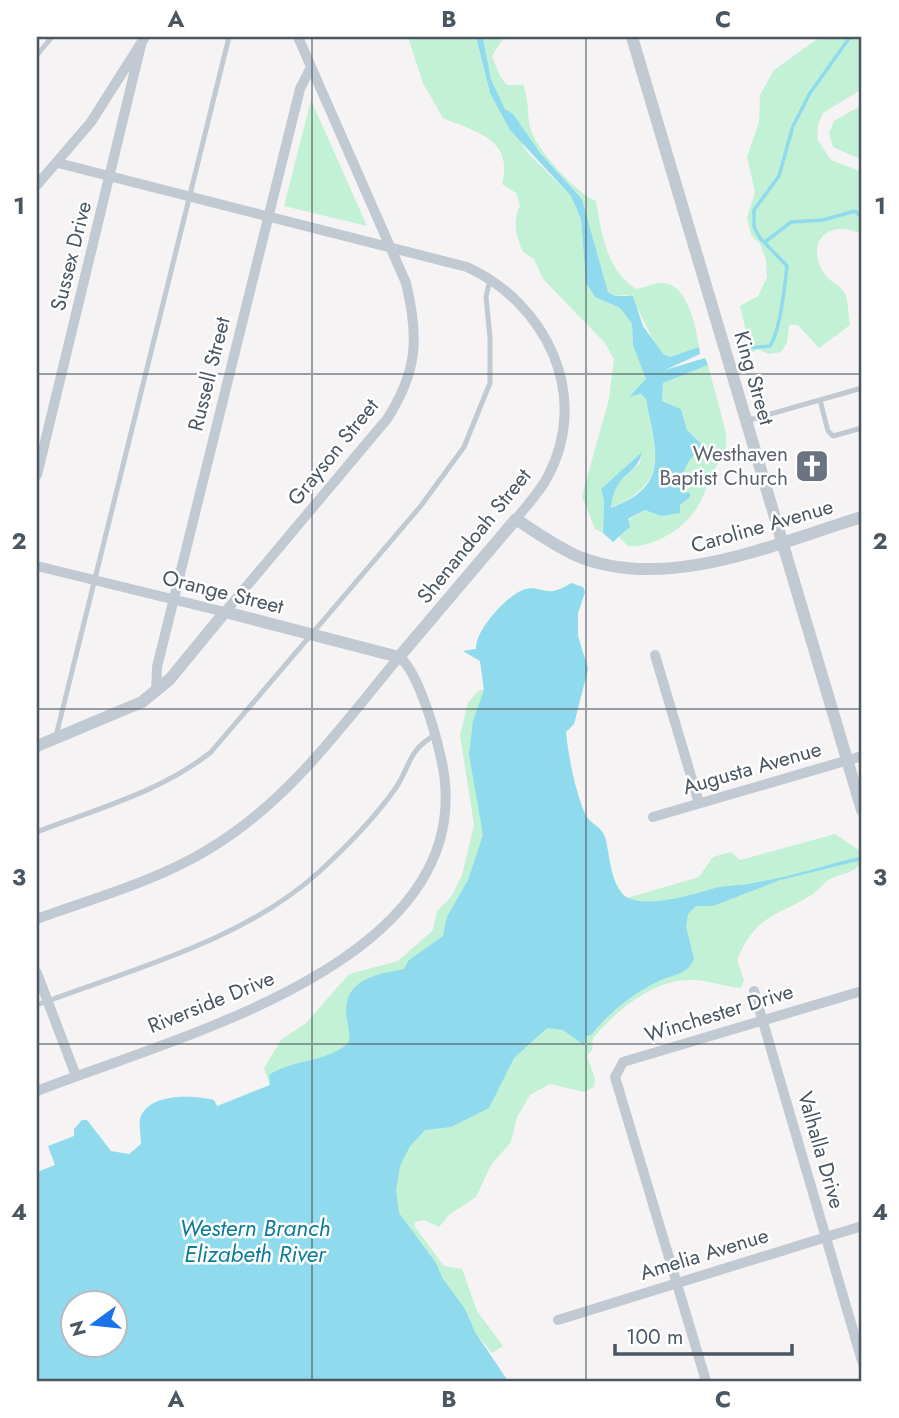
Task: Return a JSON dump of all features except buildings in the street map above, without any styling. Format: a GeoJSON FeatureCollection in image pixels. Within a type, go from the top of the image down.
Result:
{"type":"FeatureCollection","features":[{"type":"Feature","properties":{"kind":"street","name":"Grayson Street"},"geometry":{"type":"LineString","coordinates":[[37,746],[124,712],[156,692],[387,419],[402,393],[411,368],[416,331],[406,283],[298,37]]}},
{"type":"Feature","properties":{"kind":"street","name":"King Street"},"geometry":{"type":"LineString","coordinates":[[632,37],[862,810]]}},
{"type":"Feature","properties":{"kind":"street"},"geometry":{"type":"LineString","coordinates":[[37,184],[91,122],[143,41]]}},
{"type":"Feature","properties":{"kind":"street","name":"Sussex Drive"},"geometry":{"type":"LineString","coordinates":[[37,475],[143,41]]}},
{"type":"Feature","properties":{"kind":"street","name":"Russell Street"},"geometry":{"type":"LineString","coordinates":[[156,692],[157,667],[268,216],[300,89],[311,67]]}},
{"type":"Feature","properties":{"kind":"street","name":"Shenandoah Street"},"geometry":{"type":"LineString","coordinates":[[37,919],[178,866],[231,835],[289,788],[536,496],[556,460],[561,442],[564,396],[556,358],[543,331],[521,304],[491,279],[467,267],[58,163]]}},
{"type":"Feature","properties":{"kind":"street","name":"Caroline Avenue"},"geometry":{"type":"LineString","coordinates":[[516,519],[575,555],[630,568],[677,569],[699,565],[862,517]]}},
{"type":"Feature","properties":{"kind":"street","name":"Orange Street"},"geometry":{"type":"LineString","coordinates":[[37,566],[399,657]]}},
{"type":"Feature","properties":{"kind":"street"},"geometry":{"type":"LineString","coordinates":[[655,655],[699,803]]}},
{"type":"Feature","properties":{"kind":"street","name":"Riverside Drive"},"geometry":{"type":"LineString","coordinates":[[37,1091],[259,1006],[331,965],[393,916],[422,882],[445,830],[448,792],[435,736],[410,667],[399,657]]}},
{"type":"Feature","properties":{"kind":"street","name":"Augusta Avenue"},"geometry":{"type":"LineString","coordinates":[[653,817],[862,756]]}},
{"type":"Feature","properties":{"kind":"street"},"geometry":{"type":"LineString","coordinates":[[37,973],[76,1076]]}},
{"type":"Feature","properties":{"kind":"street","name":"Valhalla Drive"},"geometry":{"type":"LineString","coordinates":[[754,991],[862,1361]]}},
{"type":"Feature","properties":{"kind":"street","name":"Winchester Drive"},"geometry":{"type":"LineString","coordinates":[[706,1381],[615,1077],[623,1062],[862,991]]}},
{"type":"Feature","properties":{"kind":"street","name":"Amelia Avenue"},"geometry":{"type":"LineString","coordinates":[[558,1320],[862,1226]]}},
{"type":"Feature","properties":{"kind":"lane"},"geometry":{"type":"LineString","coordinates":[[37,55],[52,37]]}},
{"type":"Feature","properties":{"kind":"lane"},"geometry":{"type":"LineString","coordinates":[[55,739],[229,37]]}},
{"type":"Feature","properties":{"kind":"lane"},"geometry":{"type":"LineString","coordinates":[[37,832],[155,787],[211,752],[420,508],[474,430],[490,383],[491,338],[486,298],[491,279]]}},
{"type":"Feature","properties":{"kind":"lane"},"geometry":{"type":"LineString","coordinates":[[746,421],[862,388]]}},
{"type":"Feature","properties":{"kind":"lane"},"geometry":{"type":"LineString","coordinates":[[820,400],[828,431],[833,436],[862,428]]}},
{"type":"Feature","properties":{"kind":"lane"},"geometry":{"type":"LineString","coordinates":[[37,1005],[230,931],[268,911],[294,893],[342,849],[394,790],[414,750],[435,736]]}},
{"type":"Feature","properties":{"kind":"green space"},"geometry":{"type":"Polygon","coordinates":[[[408,37],[476,37],[490,93],[528,153],[571,196],[581,219],[586,283],[595,297],[620,308],[632,324],[633,345],[647,379],[630,397],[641,394],[646,399],[655,450],[654,464],[651,476],[643,487],[611,509],[614,487],[640,463],[641,453],[601,489],[604,501],[603,533],[595,529],[582,496],[609,399],[614,359],[605,343],[543,279],[534,259],[523,252],[516,229],[520,206],[516,193],[502,184],[504,169],[497,147],[479,133],[443,118],[423,83],[408,37]]]}},
{"type":"Feature","properties":{"kind":"green space"},"geometry":{"type":"Polygon","coordinates":[[[483,37],[504,37],[492,56],[500,76],[507,85],[523,85],[533,137],[568,180],[596,201],[607,250],[618,272],[636,289],[663,283],[672,285],[679,291],[689,308],[699,347],[670,357],[662,354],[632,301],[626,295],[615,296],[608,292],[582,199],[541,154],[513,115],[505,109],[491,79],[483,37]]]}},
{"type":"Feature","properties":{"kind":"green space"},"geometry":{"type":"Polygon","coordinates":[[[820,37],[862,37],[862,89],[823,113],[818,125],[817,139],[831,160],[862,172],[862,234],[850,230],[830,231],[818,243],[817,252],[826,276],[844,292],[850,325],[819,348],[798,325],[789,325],[787,343],[781,352],[768,354],[758,349],[751,353],[740,306],[758,296],[767,277],[766,260],[760,244],[751,235],[747,218],[755,192],[747,157],[759,122],[760,95],[774,70],[820,37]]]}},
{"type":"Feature","properties":{"kind":"green space"},"geometry":{"type":"Polygon","coordinates":[[[311,100],[367,226],[284,206],[311,100]]]}},
{"type":"Feature","properties":{"kind":"green space"},"geometry":{"type":"Polygon","coordinates":[[[862,105],[862,160],[833,147],[829,133],[834,121],[862,105]]]}},
{"type":"Feature","properties":{"kind":"green space"},"geometry":{"type":"Polygon","coordinates":[[[708,365],[726,433],[726,453],[716,467],[699,505],[688,519],[665,537],[646,544],[628,546],[619,537],[625,532],[628,520],[645,510],[660,511],[681,503],[684,499],[682,476],[689,461],[693,456],[713,455],[687,430],[681,409],[662,401],[663,383],[708,365]]]}},
{"type":"Feature","properties":{"kind":"green space"},"geometry":{"type":"Polygon","coordinates":[[[571,583],[583,587],[585,592],[578,613],[578,636],[588,669],[574,724],[566,732],[570,763],[585,813],[604,834],[614,877],[627,898],[699,877],[713,857],[731,852],[740,860],[835,834],[859,850],[862,861],[852,871],[830,879],[813,894],[760,925],[744,945],[737,960],[744,980],[741,988],[699,980],[678,981],[650,990],[624,1007],[593,1038],[592,1050],[587,1056],[595,1079],[594,1087],[584,1092],[550,1084],[530,1095],[517,1117],[511,1142],[491,1165],[476,1197],[450,1214],[439,1227],[424,1220],[415,1222],[415,1227],[444,1266],[462,1269],[477,1311],[503,1346],[492,1353],[401,1242],[377,1033],[270,1085],[264,1068],[281,1040],[306,1023],[349,974],[398,961],[433,930],[437,911],[451,897],[462,875],[474,825],[460,735],[468,703],[478,691],[484,689],[480,661],[463,651],[476,649],[486,624],[500,607],[516,594],[529,588],[555,591],[571,583]]]}},
{"type":"Feature","properties":{"kind":"water"},"geometry":{"type":"Polygon","coordinates":[[[476,37],[483,38],[491,79],[505,109],[513,114],[541,154],[582,199],[608,292],[615,296],[633,296],[643,326],[663,354],[670,357],[699,347],[700,354],[665,370],[705,358],[708,365],[663,383],[662,401],[681,409],[687,430],[713,455],[693,456],[687,464],[682,477],[682,492],[690,493],[690,497],[680,505],[680,513],[661,516],[645,510],[628,519],[630,527],[613,542],[603,533],[604,501],[601,489],[642,452],[636,466],[617,487],[611,508],[643,489],[655,464],[653,434],[646,399],[641,394],[629,397],[646,379],[633,345],[632,324],[620,308],[595,297],[586,283],[581,219],[571,196],[510,130],[490,93],[476,37]]]}},
{"type":"Feature","properties":{"kind":"water","name":"Western Branch Elizabeth River"},"geometry":{"type":"Polygon","coordinates":[[[571,583],[583,587],[585,592],[578,613],[578,636],[588,669],[574,724],[566,732],[582,808],[588,819],[604,835],[614,877],[622,893],[637,901],[660,901],[720,887],[781,878],[862,856],[862,860],[780,880],[713,906],[696,906],[688,914],[686,927],[694,958],[689,967],[631,998],[591,1035],[586,1036],[584,1045],[563,1030],[547,1028],[514,1058],[489,1108],[451,1127],[425,1130],[410,1146],[400,1166],[396,1191],[399,1213],[436,1263],[443,1279],[465,1309],[475,1332],[508,1381],[37,1381],[37,1172],[55,1165],[48,1146],[74,1136],[74,1129],[82,1120],[87,1120],[111,1151],[129,1154],[141,1144],[141,1116],[154,1103],[173,1098],[195,1097],[214,1100],[217,1106],[270,1085],[269,1075],[279,1070],[327,1055],[348,1044],[346,1011],[347,1000],[352,991],[366,979],[404,969],[409,960],[443,936],[447,917],[468,880],[483,835],[469,754],[473,721],[484,690],[480,661],[463,651],[476,649],[480,633],[486,624],[500,607],[516,594],[529,588],[555,591],[571,583]]]}},
{"type":"Feature","properties":{"kind":"waterway"},"geometry":{"type":"LineString","coordinates":[[749,348],[770,346],[774,339],[782,308],[787,266],[760,238],[754,227],[754,210],[779,176],[793,126],[810,93],[850,37]]}},
{"type":"Feature","properties":{"kind":"waterway"},"geometry":{"type":"LineString","coordinates":[[765,242],[791,222],[823,220],[855,211],[862,218]]}},
{"type":"Feature","properties":{"kind":"place","name":"Westhaven Baptist Church"},"geometry":{"type":"Point","coordinates":[812,466]}}]}
